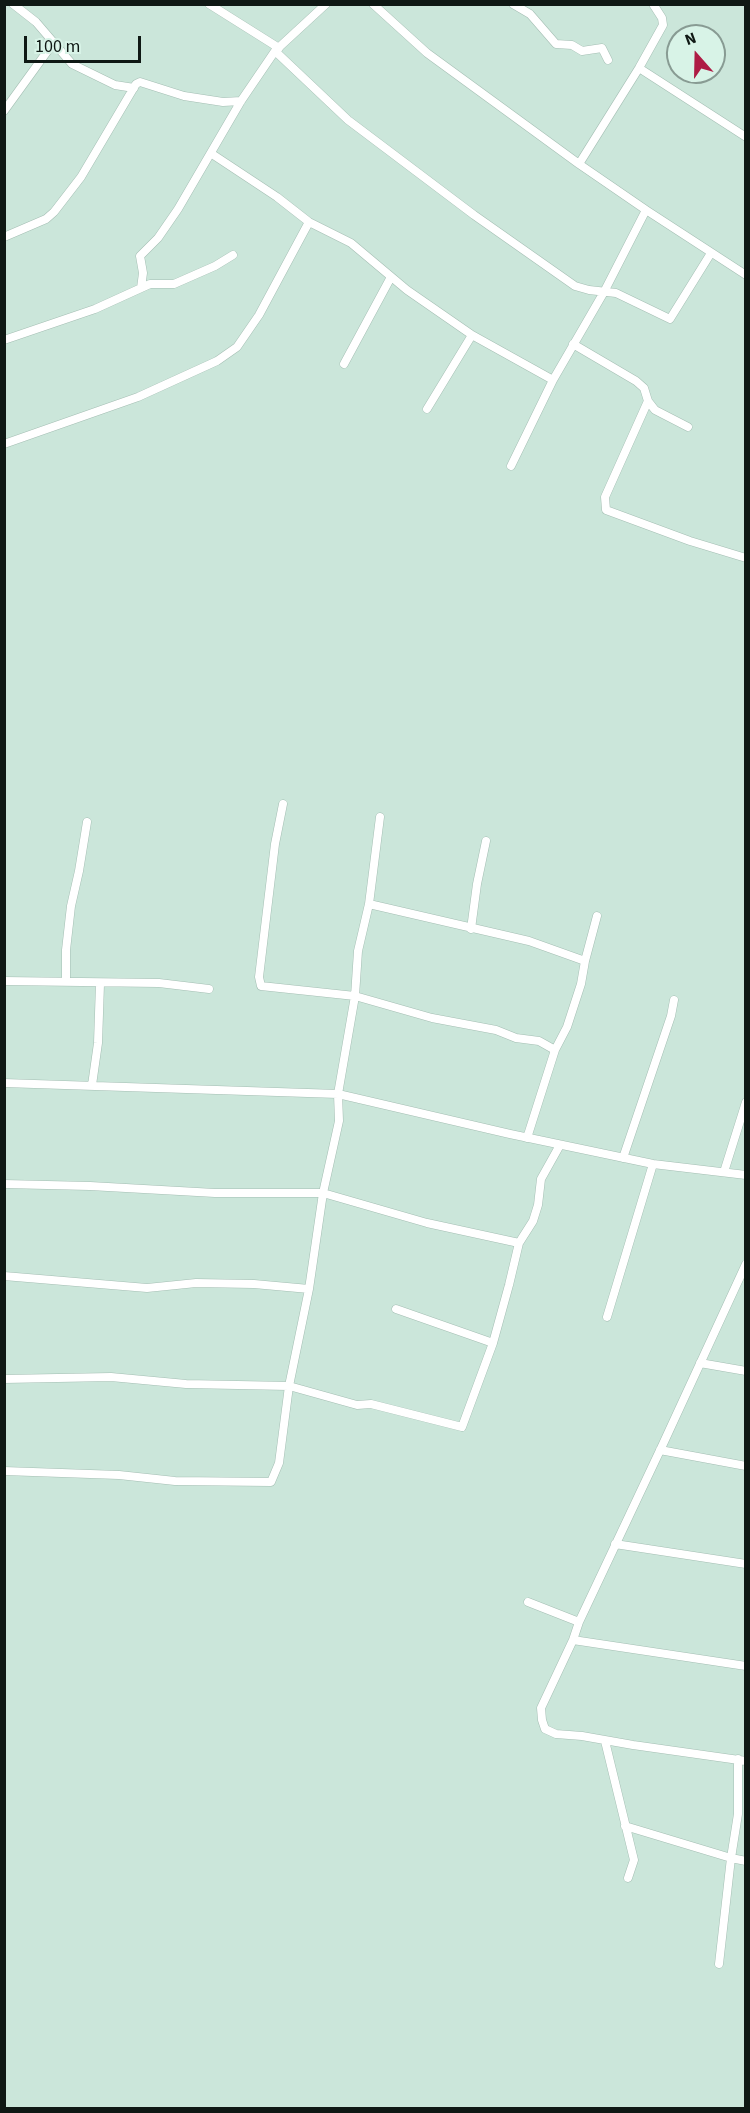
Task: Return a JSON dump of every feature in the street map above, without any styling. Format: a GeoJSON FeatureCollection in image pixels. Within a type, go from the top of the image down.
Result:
{"type":"FeatureCollection","features":[{"type":"Feature","properties":{"kind":"street"},"geometry":{"type":"LineString","coordinates":[[13,4],[36,22],[72,64],[115,85],[134,88]]}},
{"type":"Feature","properties":{"kind":"street"},"geometry":{"type":"LineString","coordinates":[[209,4],[277,50],[348,120],[474,215],[574,286],[616,293],[670,319],[711,253]]}},
{"type":"Feature","properties":{"kind":"street"},"geometry":{"type":"LineString","coordinates":[[141,288],[143,273],[140,256],[165,228],[212,154],[241,101],[277,50],[326,4]]}},
{"type":"Feature","properties":{"kind":"street"},"geometry":{"type":"LineString","coordinates":[[373,4],[427,53],[579,164],[746,274]]}},
{"type":"Feature","properties":{"kind":"street"},"geometry":{"type":"LineString","coordinates":[[513,4],[530,14],[556,44],[572,45],[582,51],[602,48],[608,60]]}},
{"type":"Feature","properties":{"kind":"street"},"geometry":{"type":"LineString","coordinates":[[579,164],[663,25],[662,18],[652,4]]}},
{"type":"Feature","properties":{"kind":"street"},"geometry":{"type":"LineString","coordinates":[[4,111],[54,42]]}},
{"type":"Feature","properties":{"kind":"street"},"geometry":{"type":"LineString","coordinates":[[639,68],[746,137]]}},
{"type":"Feature","properties":{"kind":"street"},"geometry":{"type":"LineString","coordinates":[[4,237],[46,219],[54,212],[81,177],[134,88],[140,82],[184,96],[223,102],[241,101]]}},
{"type":"Feature","properties":{"kind":"street"},"geometry":{"type":"LineString","coordinates":[[212,154],[278,198],[309,222],[351,243],[406,290],[472,335],[553,381]]}},
{"type":"Feature","properties":{"kind":"street"},"geometry":{"type":"LineString","coordinates":[[511,466],[553,381],[604,292],[646,210]]}},
{"type":"Feature","properties":{"kind":"street"},"geometry":{"type":"LineString","coordinates":[[4,444],[138,397],[224,357],[237,347],[259,315],[309,222]]}},
{"type":"Feature","properties":{"kind":"street"},"geometry":{"type":"LineString","coordinates":[[4,340],[95,309],[150,284],[174,284],[215,266],[233,255]]}},
{"type":"Feature","properties":{"kind":"street"},"geometry":{"type":"LineString","coordinates":[[344,364],[391,276]]}},
{"type":"Feature","properties":{"kind":"street"},"geometry":{"type":"LineString","coordinates":[[426,409],[472,335]]}},
{"type":"Feature","properties":{"kind":"street"},"geometry":{"type":"LineString","coordinates":[[573,344],[636,381],[644,388],[648,401],[655,410],[688,427]]}},
{"type":"Feature","properties":{"kind":"street"},"geometry":{"type":"LineString","coordinates":[[648,401],[605,497],[606,510],[690,541],[746,558]]}},
{"type":"Feature","properties":{"kind":"street"},"geometry":{"type":"LineString","coordinates":[[283,804],[275,844],[259,977],[261,986],[355,996],[432,1018],[496,1030],[516,1038],[539,1041],[555,1050]]}},
{"type":"Feature","properties":{"kind":"street"},"geometry":{"type":"LineString","coordinates":[[4,1471],[119,1475],[166,1480],[271,1482],[279,1463],[323,1193],[339,1121],[338,1094],[355,996],[358,951],[369,904],[380,817]]}},
{"type":"Feature","properties":{"kind":"street"},"geometry":{"type":"LineString","coordinates":[[66,981],[66,950],[71,906],[80,871],[87,822]]}},
{"type":"Feature","properties":{"kind":"street"},"geometry":{"type":"LineString","coordinates":[[471,929],[486,841]]}},
{"type":"Feature","properties":{"kind":"street"},"geometry":{"type":"LineString","coordinates":[[369,904],[529,941],[585,961]]}},
{"type":"Feature","properties":{"kind":"street"},"geometry":{"type":"LineString","coordinates":[[527,1138],[555,1050],[571,1016],[597,916]]}},
{"type":"Feature","properties":{"kind":"street"},"geometry":{"type":"LineString","coordinates":[[4,981],[159,983],[209,989]]}},
{"type":"Feature","properties":{"kind":"street"},"geometry":{"type":"LineString","coordinates":[[92,1085],[98,1043],[100,984]]}},
{"type":"Feature","properties":{"kind":"street"},"geometry":{"type":"LineString","coordinates":[[623,1158],[671,1016],[674,1000]]}},
{"type":"Feature","properties":{"kind":"street"},"geometry":{"type":"LineString","coordinates":[[4,1083],[338,1094],[527,1138],[653,1164],[746,1174]]}},
{"type":"Feature","properties":{"kind":"street"},"geometry":{"type":"LineString","coordinates":[[724,1172],[746,1102]]}},
{"type":"Feature","properties":{"kind":"street"},"geometry":{"type":"LineString","coordinates":[[4,1379],[111,1377],[186,1384],[290,1386],[357,1405],[370,1404],[462,1427],[493,1342],[519,1243],[533,1221],[538,1205],[541,1179],[560,1145]]}},
{"type":"Feature","properties":{"kind":"street"},"geometry":{"type":"LineString","coordinates":[[607,1317],[653,1164]]}},
{"type":"Feature","properties":{"kind":"street"},"geometry":{"type":"LineString","coordinates":[[4,1184],[215,1193],[323,1193],[427,1223],[519,1243]]}},
{"type":"Feature","properties":{"kind":"street"},"geometry":{"type":"LineString","coordinates":[[719,1964],[730,1858],[738,1814],[742,1760],[556,1734],[545,1729],[542,1720],[543,1704],[579,1622],[744,1269]]}},
{"type":"Feature","properties":{"kind":"street"},"geometry":{"type":"LineString","coordinates":[[4,1276],[147,1288],[196,1283],[254,1284],[309,1289]]}},
{"type":"Feature","properties":{"kind":"street"},"geometry":{"type":"LineString","coordinates":[[396,1309],[493,1342]]}},
{"type":"Feature","properties":{"kind":"street"},"geometry":{"type":"LineString","coordinates":[[700,1363],[746,1371]]}},
{"type":"Feature","properties":{"kind":"street"},"geometry":{"type":"LineString","coordinates":[[660,1450],[746,1466]]}},
{"type":"Feature","properties":{"kind":"street"},"geometry":{"type":"LineString","coordinates":[[615,1544],[746,1564]]}},
{"type":"Feature","properties":{"kind":"street"},"geometry":{"type":"LineString","coordinates":[[528,1602],[579,1622]]}},
{"type":"Feature","properties":{"kind":"street"},"geometry":{"type":"LineString","coordinates":[[573,1640],[746,1666]]}},
{"type":"Feature","properties":{"kind":"street"},"geometry":{"type":"LineString","coordinates":[[605,1741],[633,1860],[628,1878]]}},
{"type":"Feature","properties":{"kind":"street"},"geometry":{"type":"LineString","coordinates":[[626,1826],[746,1861]]}}]}
